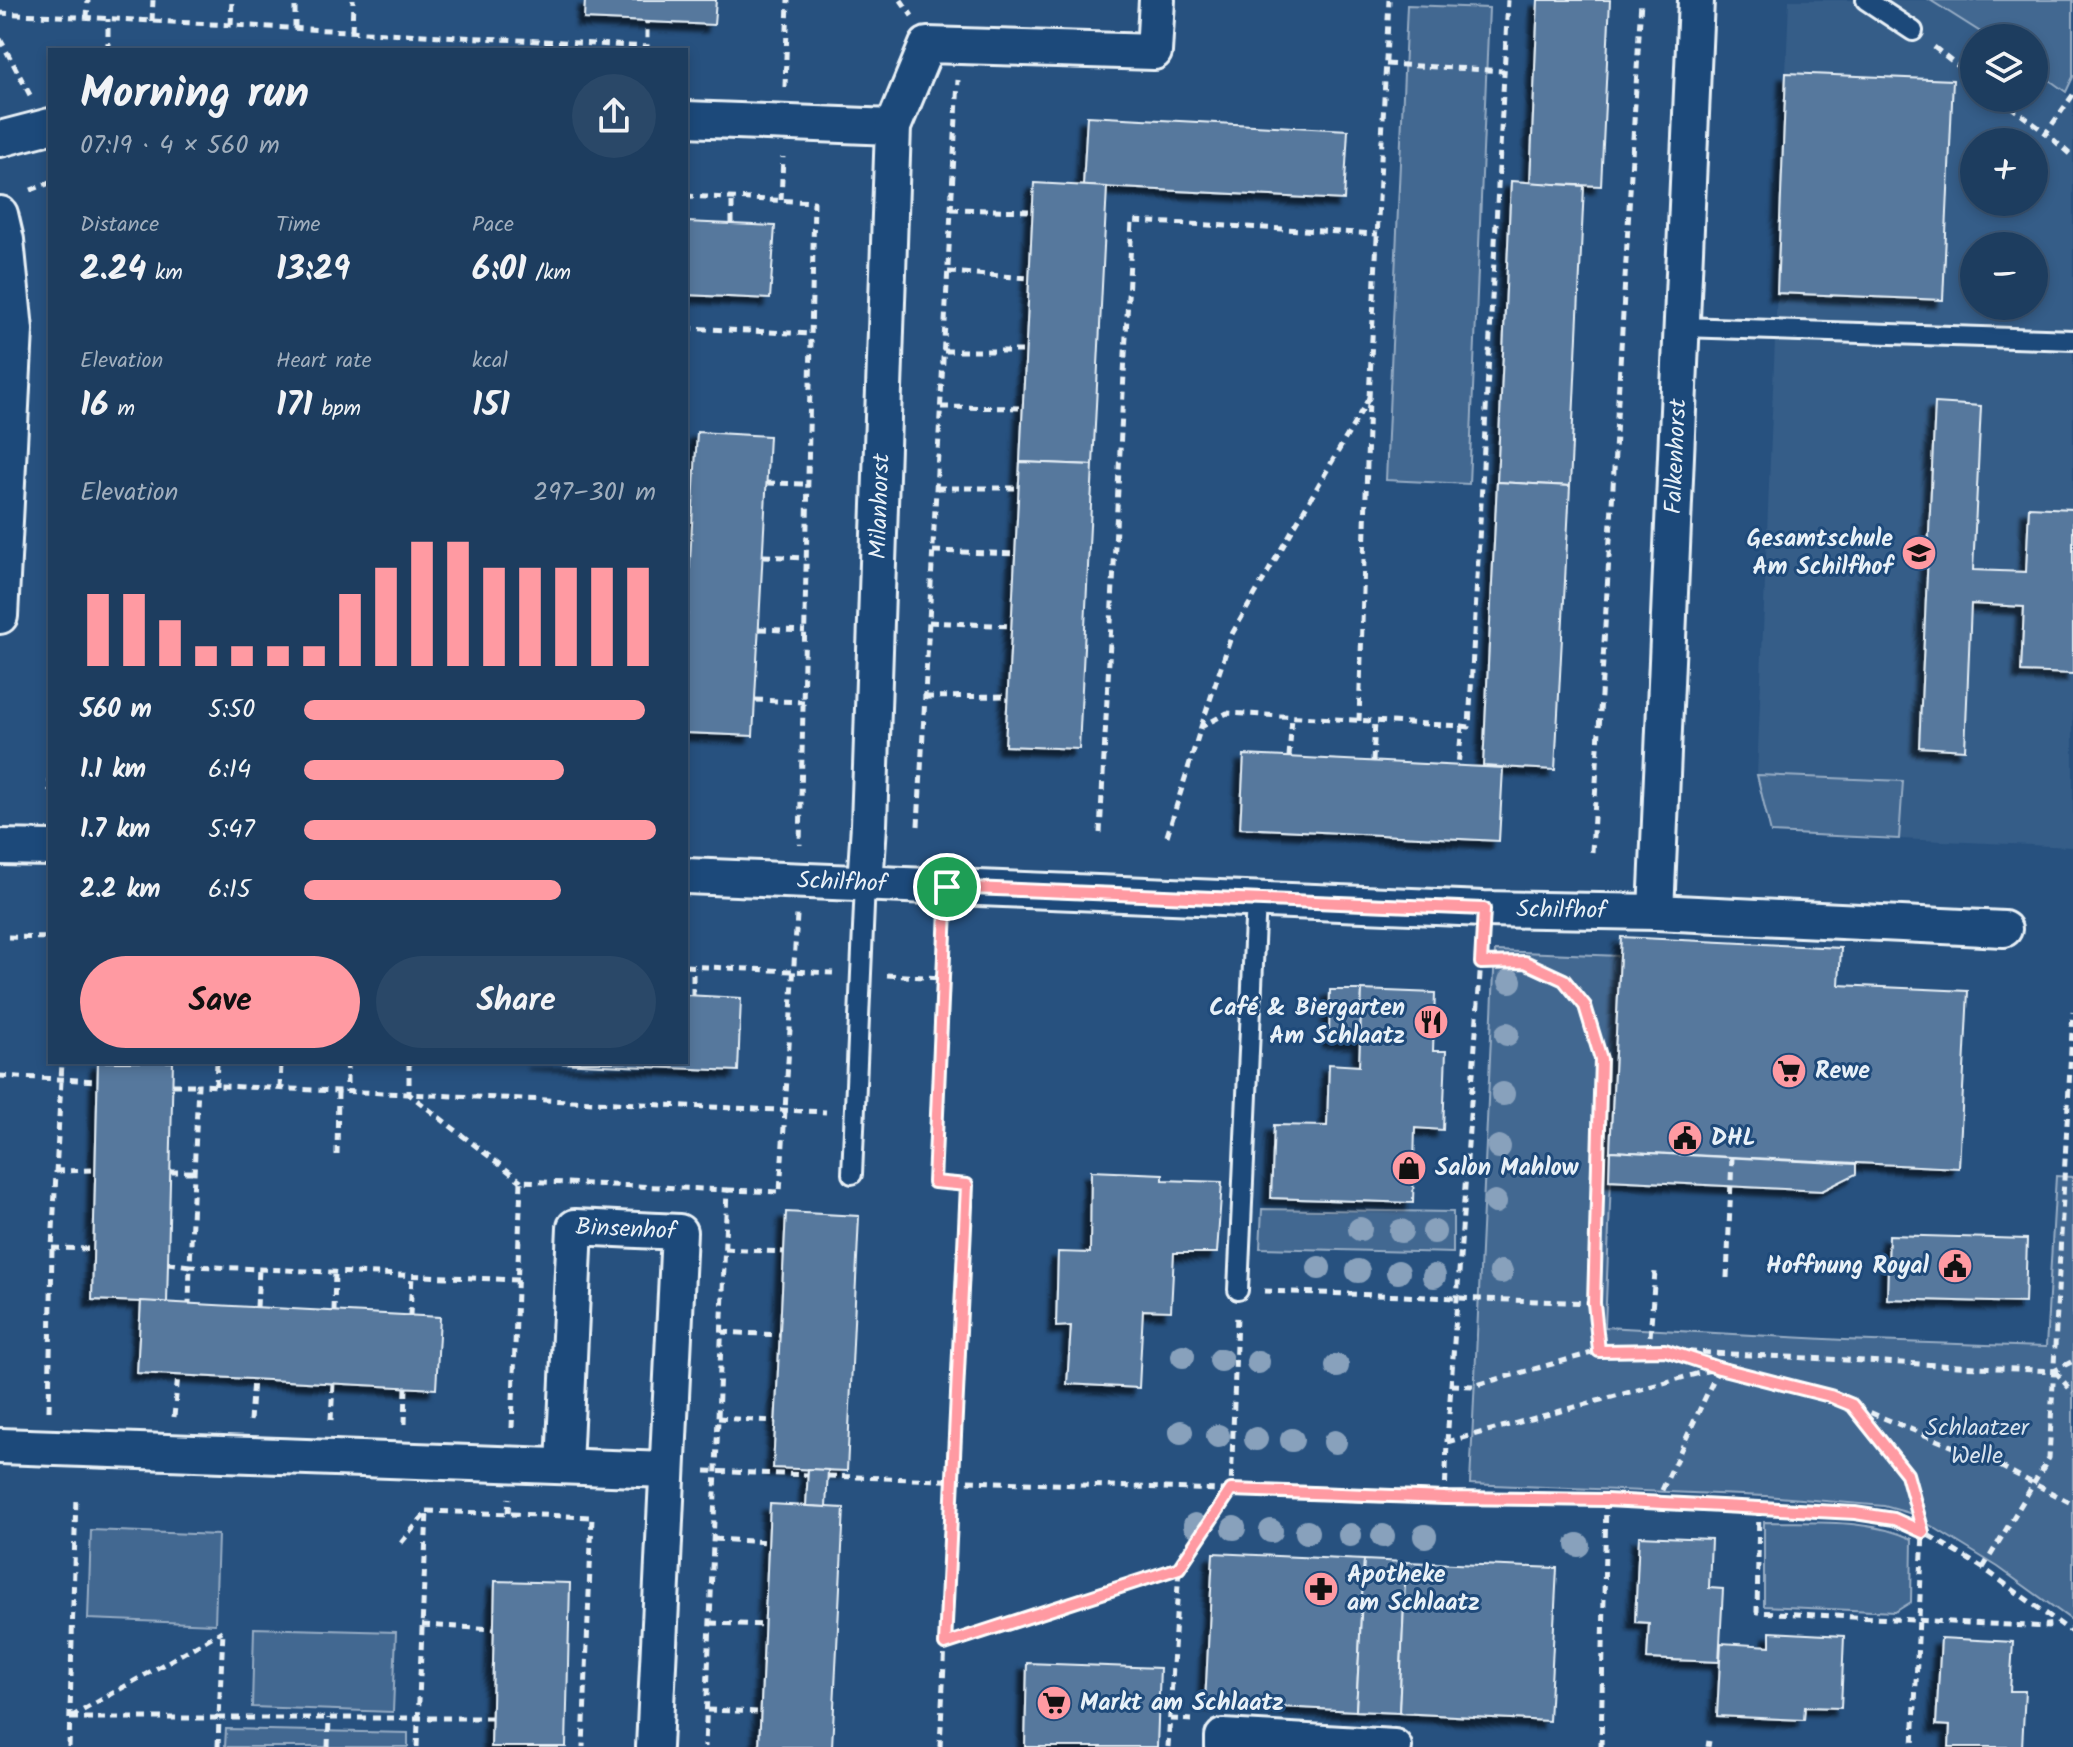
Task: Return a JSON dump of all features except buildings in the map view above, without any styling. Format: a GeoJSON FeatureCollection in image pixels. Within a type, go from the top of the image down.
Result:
{"type":"FeatureCollection","features":[{"type":"Feature","properties":{"kind":"street","name":"Milanhorst"},"geometry":{"type":"LineString","coordinates":[[865,884],[893,127],[927,45],[1154,52],[1157,0]]}},
{"type":"Feature","properties":{"kind":"street","name":"Falkenhorst"},"geometry":{"type":"LineString","coordinates":[[1656,912],[1696,0]]}},
{"type":"Feature","properties":{"kind":"street"},"geometry":{"type":"LineString","coordinates":[[0,139],[42,114]]}},
{"type":"Feature","properties":{"kind":"street"},"geometry":{"type":"LineString","coordinates":[[688,119],[893,127]]}},
{"type":"Feature","properties":{"kind":"street"},"geometry":{"type":"LineString","coordinates":[[0,214],[6,240],[15,330],[0,616]]}},
{"type":"Feature","properties":{"kind":"street"},"geometry":{"type":"LineString","coordinates":[[0,847],[48,848]]}},
{"type":"Feature","properties":{"kind":"street","name":"Schilfhof"},"geometry":{"type":"LineString","coordinates":[[688,876],[1484,909],[1656,912],[2004,929]]}},
{"type":"Feature","properties":{"kind":"street","name":"Binsenhof"},"geometry":{"type":"LineString","coordinates":[[564,1466],[575,1227],[679,1232],[654,1747]]}},
{"type":"Feature","properties":{"kind":"street"},"geometry":{"type":"LineString","coordinates":[[0,1446],[667,1470]]}},
{"type":"Feature","properties":{"kind":"street"},"geometry":{"type":"LineString","coordinates":[[1223,1747],[1223,1737],[1394,1747]]}},
{"type":"Feature","properties":{"kind":"lane"},"geometry":{"type":"LineString","coordinates":[[1866,0],[1913,31]]}},
{"type":"Feature","properties":{"kind":"lane"},"geometry":{"type":"LineString","coordinates":[[1682,327],[2073,340]]}},
{"type":"Feature","properties":{"kind":"lane"},"geometry":{"type":"LineString","coordinates":[[852,1174],[865,884]]}},
{"type":"Feature","properties":{"kind":"lane"},"geometry":{"type":"LineString","coordinates":[[1238,1290],[1256,899]]}},
{"type":"Feature","properties":{"kind":"path"},"geometry":{"type":"LineString","coordinates":[[87,18],[88,0]]}},
{"type":"Feature","properties":{"kind":"path"},"geometry":{"type":"LineString","coordinates":[[152,21],[153,0]]}},
{"type":"Feature","properties":{"kind":"path"},"geometry":{"type":"LineString","coordinates":[[231,25],[232,0]]}},
{"type":"Feature","properties":{"kind":"path"},"geometry":{"type":"LineString","coordinates":[[295,0],[295,29]]}},
{"type":"Feature","properties":{"kind":"path"},"geometry":{"type":"LineString","coordinates":[[352,31],[353,0]]}},
{"type":"Feature","properties":{"kind":"path"},"geometry":{"type":"LineString","coordinates":[[784,123],[788,0]]}},
{"type":"Feature","properties":{"kind":"path"},"geometry":{"type":"LineString","coordinates":[[1359,721],[1369,398],[1389,0]]}},
{"type":"Feature","properties":{"kind":"path"},"geometry":{"type":"LineString","coordinates":[[1201,727],[1227,713],[1469,727],[1508,0]]}},
{"type":"Feature","properties":{"kind":"path"},"geometry":{"type":"LineString","coordinates":[[1592,852],[1641,0]]}},
{"type":"Feature","properties":{"kind":"path"},"geometry":{"type":"LineString","coordinates":[[0,13],[647,47],[647,22]]}},
{"type":"Feature","properties":{"kind":"path"},"geometry":{"type":"LineString","coordinates":[[108,19],[108,48]]}},
{"type":"Feature","properties":{"kind":"path"},"geometry":{"type":"LineString","coordinates":[[1913,31],[1960,67]]}},
{"type":"Feature","properties":{"kind":"path"},"geometry":{"type":"LineString","coordinates":[[0,39],[42,114]]}},
{"type":"Feature","properties":{"kind":"path"},"geometry":{"type":"LineString","coordinates":[[539,41],[558,48]]}},
{"type":"Feature","properties":{"kind":"path"},"geometry":{"type":"LineString","coordinates":[[918,826],[959,75],[970,47]]}},
{"type":"Feature","properties":{"kind":"path"},"geometry":{"type":"LineString","coordinates":[[1386,64],[1504,71]]}},
{"type":"Feature","properties":{"kind":"path"},"geometry":{"type":"LineString","coordinates":[[2048,130],[2073,95]]}},
{"type":"Feature","properties":{"kind":"path"},"geometry":{"type":"LineString","coordinates":[[2018,112],[2039,128]]}},
{"type":"Feature","properties":{"kind":"path"},"geometry":{"type":"LineString","coordinates":[[2048,135],[2073,157]]}},
{"type":"Feature","properties":{"kind":"path"},"geometry":{"type":"LineString","coordinates":[[31,190],[48,184]]}},
{"type":"Feature","properties":{"kind":"path"},"geometry":{"type":"LineString","coordinates":[[688,196],[814,202],[801,821]]}},
{"type":"Feature","properties":{"kind":"path"},"geometry":{"type":"LineString","coordinates":[[732,198],[732,224]]}},
{"type":"Feature","properties":{"kind":"path"},"geometry":{"type":"LineString","coordinates":[[951,209],[1032,211]]}},
{"type":"Feature","properties":{"kind":"path"},"geometry":{"type":"LineString","coordinates":[[1100,833],[1132,221],[1378,234]]}},
{"type":"Feature","properties":{"kind":"path"},"geometry":{"type":"LineString","coordinates":[[948,272],[1029,278]]}},
{"type":"Feature","properties":{"kind":"path"},"geometry":{"type":"LineString","coordinates":[[688,328],[811,334]]}},
{"type":"Feature","properties":{"kind":"path"},"geometry":{"type":"LineString","coordinates":[[944,351],[1025,351]]}},
{"type":"Feature","properties":{"kind":"path"},"geometry":{"type":"LineString","coordinates":[[1167,836],[1232,634],[1369,398]]}},
{"type":"Feature","properties":{"kind":"path"},"geometry":{"type":"LineString","coordinates":[[941,407],[1022,408]]}},
{"type":"Feature","properties":{"kind":"path"},"geometry":{"type":"LineString","coordinates":[[767,483],[808,484]]}},
{"type":"Feature","properties":{"kind":"path"},"geometry":{"type":"LineString","coordinates":[[937,488],[1018,488]]}},
{"type":"Feature","properties":{"kind":"path"},"geometry":{"type":"LineString","coordinates":[[933,551],[1015,554]]}},
{"type":"Feature","properties":{"kind":"path"},"geometry":{"type":"LineString","coordinates":[[763,556],[806,558]]}},
{"type":"Feature","properties":{"kind":"path"},"geometry":{"type":"LineString","coordinates":[[929,622],[1011,626]]}},
{"type":"Feature","properties":{"kind":"path"},"geometry":{"type":"LineString","coordinates":[[759,629],[805,631]]}},
{"type":"Feature","properties":{"kind":"path"},"geometry":{"type":"LineString","coordinates":[[925,697],[1008,696]]}},
{"type":"Feature","properties":{"kind":"path"},"geometry":{"type":"LineString","coordinates":[[755,700],[804,702]]}},
{"type":"Feature","properties":{"kind":"path"},"geometry":{"type":"LineString","coordinates":[[1289,757],[1292,717]]}},
{"type":"Feature","properties":{"kind":"path"},"geometry":{"type":"LineString","coordinates":[[1373,761],[1375,721]]}},
{"type":"Feature","properties":{"kind":"path"},"geometry":{"type":"LineString","coordinates":[[1458,766],[1462,726]]}},
{"type":"Feature","properties":{"kind":"path"},"geometry":{"type":"LineString","coordinates":[[940,1747],[967,1185],[934,1182],[947,887]]}},
{"type":"Feature","properties":{"kind":"path"},"geometry":{"type":"LineString","coordinates":[[1445,1498],[1484,909]]}},
{"type":"Feature","properties":{"kind":"path"},"geometry":{"type":"LineString","coordinates":[[8,937],[48,938]]}},
{"type":"Feature","properties":{"kind":"path"},"geometry":{"type":"LineString","coordinates":[[1481,963],[1525,962],[1564,980],[1585,1006],[1595,1033],[1601,1059],[1594,1303],[1599,1351]]}},
{"type":"Feature","properties":{"kind":"path"},"geometry":{"type":"LineString","coordinates":[[693,996],[690,967],[943,978]]}},
{"type":"Feature","properties":{"kind":"path"},"geometry":{"type":"LineString","coordinates":[[727,1190],[780,1192],[794,971]]}},
{"type":"Feature","properties":{"kind":"path"},"geometry":{"type":"LineString","coordinates":[[1983,1568],[2049,1458],[2073,1012]]}},
{"type":"Feature","properties":{"kind":"path"},"geometry":{"type":"LineString","coordinates":[[49,1424],[52,1248],[62,1064]]}},
{"type":"Feature","properties":{"kind":"path"},"geometry":{"type":"LineString","coordinates":[[216,1086],[217,1064]]}},
{"type":"Feature","properties":{"kind":"path"},"geometry":{"type":"LineString","coordinates":[[280,1089],[281,1064]]}},
{"type":"Feature","properties":{"kind":"path"},"geometry":{"type":"LineString","coordinates":[[347,1064],[347,1092]]}},
{"type":"Feature","properties":{"kind":"path"},"geometry":{"type":"LineString","coordinates":[[409,1064],[409,1094]]}},
{"type":"Feature","properties":{"kind":"path"},"geometry":{"type":"LineString","coordinates":[[0,1076],[97,1081]]}},
{"type":"Feature","properties":{"kind":"path"},"geometry":{"type":"LineString","coordinates":[[172,1085],[855,1113]]}},
{"type":"Feature","properties":{"kind":"path"},"geometry":{"type":"LineString","coordinates":[[189,1303],[198,1085]]}},
{"type":"Feature","properties":{"kind":"path"},"geometry":{"type":"LineString","coordinates":[[337,1155],[338,1091]]}},
{"type":"Feature","properties":{"kind":"path"},"geometry":{"type":"LineString","coordinates":[[409,1094],[521,1181]]}},
{"type":"Feature","properties":{"kind":"path"},"geometry":{"type":"LineString","coordinates":[[1727,1278],[1732,1157]]}},
{"type":"Feature","properties":{"kind":"path"},"geometry":{"type":"LineString","coordinates":[[2064,1160],[2073,1160]]}},
{"type":"Feature","properties":{"kind":"path"},"geometry":{"type":"LineString","coordinates":[[56,1171],[95,1170]]}},
{"type":"Feature","properties":{"kind":"path"},"geometry":{"type":"LineString","coordinates":[[170,1172],[194,1172]]}},
{"type":"Feature","properties":{"kind":"path"},"geometry":{"type":"LineString","coordinates":[[52,1248],[93,1249]]}},
{"type":"Feature","properties":{"kind":"path"},"geometry":{"type":"LineString","coordinates":[[725,1249],[784,1252]]}},
{"type":"Feature","properties":{"kind":"path"},"geometry":{"type":"LineString","coordinates":[[168,1263],[518,1280]]}},
{"type":"Feature","properties":{"kind":"path"},"geometry":{"type":"LineString","coordinates":[[257,1307],[259,1269]]}},
{"type":"Feature","properties":{"kind":"path"},"geometry":{"type":"LineString","coordinates":[[334,1311],[335,1272]]}},
{"type":"Feature","properties":{"kind":"path"},"geometry":{"type":"LineString","coordinates":[[1649,1350],[1655,1272]]}},
{"type":"Feature","properties":{"kind":"path"},"geometry":{"type":"LineString","coordinates":[[410,1315],[412,1275]]}},
{"type":"Feature","properties":{"kind":"path"},"geometry":{"type":"LineString","coordinates":[[1168,1747],[1179,1568],[1231,1490],[1238,1290],[1594,1303]]}},
{"type":"Feature","properties":{"kind":"path"},"geometry":{"type":"LineString","coordinates":[[722,1332],[780,1335]]}},
{"type":"Feature","properties":{"kind":"path"},"geometry":{"type":"LineString","coordinates":[[1451,1385],[1473,1386],[1599,1351],[1665,1350],[2054,1371],[2073,1361]]}},
{"type":"Feature","properties":{"kind":"path"},"geometry":{"type":"LineString","coordinates":[[1665,1350],[1719,1368],[1830,1396],[2000,1466],[2073,1504]]}},
{"type":"Feature","properties":{"kind":"path"},"geometry":{"type":"LineString","coordinates":[[1447,1442],[1719,1368]]}},
{"type":"Feature","properties":{"kind":"path"},"geometry":{"type":"LineString","coordinates":[[1656,1503],[1719,1368]]}},
{"type":"Feature","properties":{"kind":"path"},"geometry":{"type":"LineString","coordinates":[[2054,1371],[2073,1393]]}},
{"type":"Feature","properties":{"kind":"path"},"geometry":{"type":"LineString","coordinates":[[174,1430],[178,1375]]}},
{"type":"Feature","properties":{"kind":"path"},"geometry":{"type":"LineString","coordinates":[[249,1433],[253,1379]]}},
{"type":"Feature","properties":{"kind":"path"},"geometry":{"type":"LineString","coordinates":[[331,1424],[333,1383]]}},
{"type":"Feature","properties":{"kind":"path"},"geometry":{"type":"LineString","coordinates":[[404,1428],[406,1387]]}},
{"type":"Feature","properties":{"kind":"path"},"geometry":{"type":"LineString","coordinates":[[1852,1405],[1907,1474],[1923,1532],[1913,1747]]}},
{"type":"Feature","properties":{"kind":"path"},"geometry":{"type":"LineString","coordinates":[[718,1418],[775,1421]]}},
{"type":"Feature","properties":{"kind":"path"},"geometry":{"type":"LineString","coordinates":[[667,1470],[808,1475]]}},
{"type":"Feature","properties":{"kind":"path"},"geometry":{"type":"LineString","coordinates":[[828,1476],[1445,1498],[1606,1500],[1855,1513],[1894,1519],[1923,1532],[1983,1568],[2073,1633]]}},
{"type":"Feature","properties":{"kind":"path"},"geometry":{"type":"LineString","coordinates":[[69,1747],[76,1496]]}},
{"type":"Feature","properties":{"kind":"path"},"geometry":{"type":"LineString","coordinates":[[1601,1747],[1606,1500]]}},
{"type":"Feature","properties":{"kind":"path"},"geometry":{"type":"LineString","coordinates":[[1759,1508],[1757,1612],[2048,1627],[2047,1614]]}},
{"type":"Feature","properties":{"kind":"path"},"geometry":{"type":"LineString","coordinates":[[401,1543],[427,1511]]}},
{"type":"Feature","properties":{"kind":"path"},"geometry":{"type":"LineString","coordinates":[[417,1747],[427,1511]]}},
{"type":"Feature","properties":{"kind":"path"},"geometry":{"type":"LineString","coordinates":[[427,1511],[592,1517],[583,1747]]}},
{"type":"Feature","properties":{"kind":"path"},"geometry":{"type":"LineString","coordinates":[[714,1539],[769,1542]]}},
{"type":"Feature","properties":{"kind":"path"},"geometry":{"type":"LineString","coordinates":[[945,1644],[1179,1568]]}},
{"type":"Feature","properties":{"kind":"path"},"geometry":{"type":"LineString","coordinates":[[710,1623],[764,1625]]}},
{"type":"Feature","properties":{"kind":"path"},"geometry":{"type":"LineString","coordinates":[[422,1625],[494,1629]]}},
{"type":"Feature","properties":{"kind":"path"},"geometry":{"type":"LineString","coordinates":[[70,1718],[223,1631],[218,1747]]}},
{"type":"Feature","properties":{"kind":"path"},"geometry":{"type":"LineString","coordinates":[[707,1710],[760,1712]]}},
{"type":"Feature","properties":{"kind":"path"},"geometry":{"type":"LineString","coordinates":[[70,1718],[492,1718]]}},
{"type":"Feature","properties":{"kind":"path"},"geometry":{"type":"LineString","coordinates":[[328,1747],[329,1718]]}},
{"type":"Feature","properties":{"kind":"shaded area","name":"Gesamtschule Am Schilfhof"},"geometry":{"type":"Polygon","coordinates":[[[1789,0],[1930,0],[1968,24],[1960,24],[1960,112],[2048,112],[2048,80],[2073,100],[2073,847],[1899,839],[1903,781],[1757,775],[1789,0]]]}},
{"type":"Feature","properties":{"kind":"green space"},"geometry":{"type":"Polygon","coordinates":[[[1930,0],[2073,0],[2073,77],[2066,92],[2048,79],[2048,24],[1968,24],[1930,0]]]}},
{"type":"Feature","properties":{"kind":"green space"},"geometry":{"type":"Polygon","coordinates":[[[1407,5],[1489,8],[1469,484],[1386,480],[1407,5]]]}},
{"type":"Feature","properties":{"kind":"green space"},"geometry":{"type":"Polygon","coordinates":[[[1757,775],[1903,781],[1899,839],[1771,833],[1757,775]]]}},
{"type":"Feature","properties":{"kind":"green space","name":"Schlaatzer Welle"},"geometry":{"type":"Polygon","coordinates":[[[1495,951],[1620,956],[1605,1327],[2046,1347],[2056,1176],[2073,1177],[2073,1621],[1998,1567],[1933,1527],[1909,1513],[1884,1506],[1766,1496],[1470,1484],[1495,951]]]}},
{"type":"Feature","properties":{"kind":"green space"},"geometry":{"type":"Polygon","coordinates":[[[1262,1209],[1453,1212],[1453,1253],[1260,1248],[1262,1209]]]}},
{"type":"Feature","properties":{"kind":"green space"},"geometry":{"type":"Polygon","coordinates":[[[1764,1522],[1858,1525],[1895,1532],[1912,1539],[1911,1602],[1895,1612],[1764,1606],[1764,1522]]]}},
{"type":"Feature","properties":{"kind":"green space"},"geometry":{"type":"Polygon","coordinates":[[[91,1530],[218,1535],[215,1624],[88,1619],[91,1530]]]}},
{"type":"Feature","properties":{"kind":"green space"},"geometry":{"type":"Polygon","coordinates":[[[254,1628],[396,1632],[393,1712],[252,1707],[254,1628]]]}},
{"type":"Feature","properties":{"kind":"green space"},"geometry":{"type":"Polygon","coordinates":[[[226,1729],[408,1733],[408,1747],[225,1747],[226,1729]]]}},
{"type":"Feature","properties":{"kind":"place","name":"Gesamtschule Am Schilfhof"},"geometry":{"type":"Point","coordinates":[1919,553]}},
{"type":"Feature","properties":{"kind":"place","name":"Café & Biergarten Am Schlaatz"},"geometry":{"type":"Point","coordinates":[1431,1022]}},
{"type":"Feature","properties":{"kind":"place","name":"Rewe"},"geometry":{"type":"Point","coordinates":[1789,1071]}},
{"type":"Feature","properties":{"kind":"place","name":"DHL"},"geometry":{"type":"Point","coordinates":[1685,1138]}},
{"type":"Feature","properties":{"kind":"place","name":"Salon Mahlow"},"geometry":{"type":"Point","coordinates":[1409,1168]}},
{"type":"Feature","properties":{"kind":"place","name":"Hoffnung Royal"},"geometry":{"type":"Point","coordinates":[1955,1266]}},
{"type":"Feature","properties":{"kind":"place","name":"Apotheke am Schlaatz"},"geometry":{"type":"Point","coordinates":[1321,1589]}},
{"type":"Feature","properties":{"kind":"place","name":"Markt am Schlaatz"},"geometry":{"type":"Point","coordinates":[1054,1703]}},
{"type":"Feature","properties":{"kind":"route"},"geometry":{"type":"LineString","coordinates":[[947,887],[1484,909],[1481,963],[1525,962],[1564,980],[1585,1006],[1595,1033],[1601,1059],[1594,1303],[1599,1351],[1665,1350],[1719,1368],[1830,1396],[1852,1405],[1907,1474],[1923,1532],[1894,1519],[1855,1513],[1606,1500],[1231,1490],[1179,1568],[945,1644],[967,1185],[934,1182],[947,887]]}}]}
